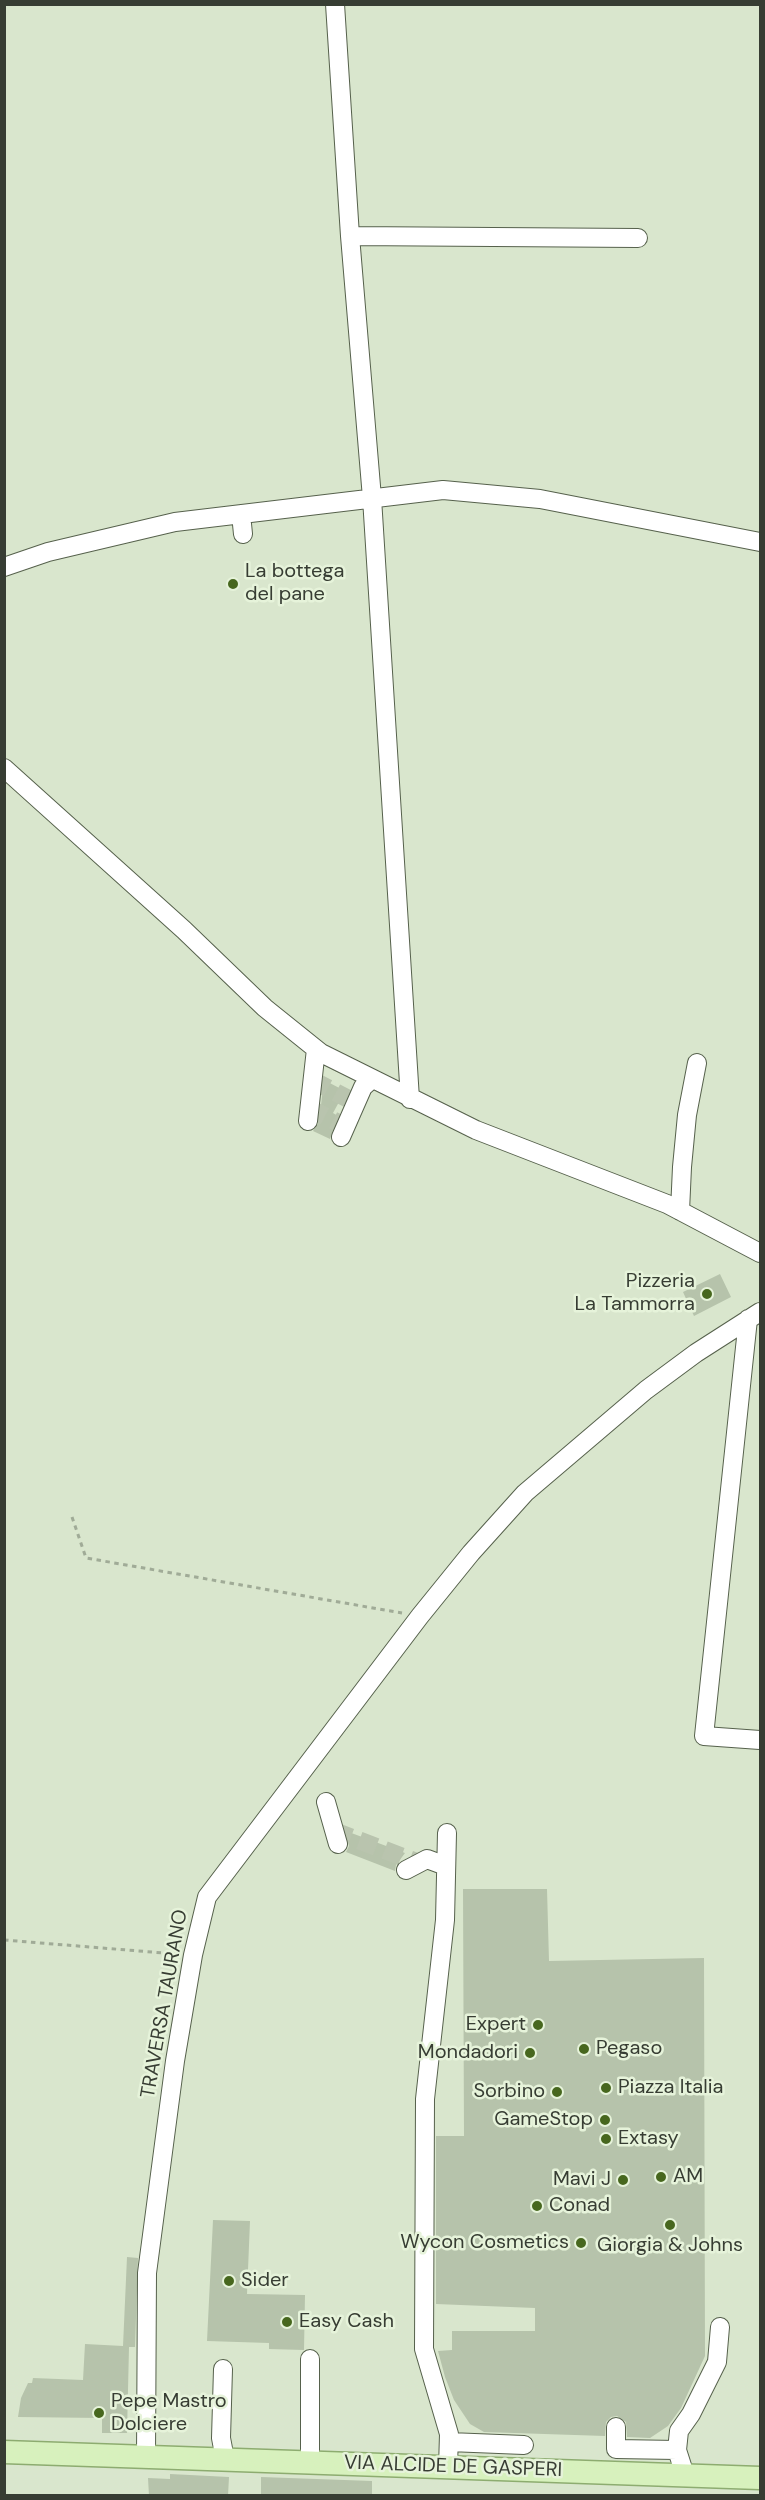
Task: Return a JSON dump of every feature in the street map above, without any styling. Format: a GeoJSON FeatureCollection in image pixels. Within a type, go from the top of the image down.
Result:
{"type":"FeatureCollection","features":[{"type":"Feature","properties":{"kind":"main road","name":"VIA ALCIDE DE GASPERI"},"geometry":{"type":"LineString","coordinates":[[4,2452],[760,2478]]}},
{"type":"Feature","properties":{"kind":"street"},"geometry":{"type":"LineString","coordinates":[[335,4],[350,236],[372,498],[410,1099]]}},
{"type":"Feature","properties":{"kind":"street"},"geometry":{"type":"LineString","coordinates":[[350,236],[638,238]]}},
{"type":"Feature","properties":{"kind":"street"},"geometry":{"type":"LineString","coordinates":[[4,567],[48,552],[175,522],[443,490],[540,499],[760,542]]}},
{"type":"Feature","properties":{"kind":"street"},"geometry":{"type":"LineString","coordinates":[[241,514],[243,534]]}},
{"type":"Feature","properties":{"kind":"street"},"geometry":{"type":"LineString","coordinates":[[4,768],[184,930],[265,1008],[316,1049],[410,1099],[476,1130],[667,1204],[756,1256]]}},
{"type":"Feature","properties":{"kind":"street"},"geometry":{"type":"LineString","coordinates":[[308,1121],[316,1049]]}},
{"type":"Feature","properties":{"kind":"street"},"geometry":{"type":"LineString","coordinates":[[680,1211],[681,1167],[697,1063]]}},
{"type":"Feature","properties":{"kind":"street"},"geometry":{"type":"LineString","coordinates":[[341,1137],[363,1087],[372,1079]]}},
{"type":"Feature","properties":{"kind":"street"},"geometry":{"type":"LineString","coordinates":[[754,1315],[704,1736],[760,1740]]}},
{"type":"Feature","properties":{"kind":"street","name":"TRAVERSA TAURANO"},"geometry":{"type":"LineString","coordinates":[[146,2456],[147,2272],[175,2061],[193,1955],[207,1897],[416,1621],[471,1553],[525,1493],[646,1390],[754,1315]]}},
{"type":"Feature","properties":{"kind":"street"},"geometry":{"type":"LineString","coordinates":[[326,1802],[338,1844]]}},
{"type":"Feature","properties":{"kind":"street"},"geometry":{"type":"LineString","coordinates":[[447,1833],[445,1920],[425,2099],[424,2349],[449,2434],[448,2467]]}},
{"type":"Feature","properties":{"kind":"street"},"geometry":{"type":"LineString","coordinates":[[406,1870],[427,1859],[446,1866]]}},
{"type":"Feature","properties":{"kind":"street"},"geometry":{"type":"LineString","coordinates":[[685,2475],[677,2450],[679,2431],[691,2414],[717,2362],[720,2327]]}},
{"type":"Feature","properties":{"kind":"street"},"geometry":{"type":"LineString","coordinates":[[310,2359],[310,2462]]}},
{"type":"Feature","properties":{"kind":"street"},"geometry":{"type":"LineString","coordinates":[[224,2369],[220,2438],[225,2459]]}},
{"type":"Feature","properties":{"kind":"street"},"geometry":{"type":"LineString","coordinates":[[616,2427],[616,2449],[677,2450]]}},
{"type":"Feature","properties":{"kind":"street"},"geometry":{"type":"LineString","coordinates":[[449,2442],[524,2445]]}},
{"type":"Feature","properties":{"kind":"path"},"geometry":{"type":"LineString","coordinates":[[72,1517],[86,1558],[416,1621]]}},
{"type":"Feature","properties":{"kind":"path"},"geometry":{"type":"LineString","coordinates":[[4,1941],[193,1955]]}},
{"type":"Feature","properties":{"kind":"building"},"geometry":{"type":"Polygon","coordinates":[[[324,1080],[345,1091],[333,1113],[338,1116],[330,1139],[313,1131],[319,1122],[324,1080]]]}},
{"type":"Feature","properties":{"kind":"building","name":"Pizzeria La Tammorra"},"geometry":{"type":"Polygon","coordinates":[[[720,1274],[731,1297],[694,1316],[683,1292],[720,1274]]]}},
{"type":"Feature","properties":{"kind":"building"},"geometry":{"type":"Polygon","coordinates":[[[346,1831],[405,1853],[396,1865],[395,1871],[346,1852],[349,1846],[346,1831]]]}},
{"type":"Feature","properties":{"kind":"building","name":"Pegaso"},"geometry":{"type":"Polygon","coordinates":[[[463,1889],[547,1889],[549,1961],[704,1958],[705,2356],[681,2408],[668,2426],[650,2438],[627,2437],[626,2422],[617,2416],[611,2417],[606,2422],[605,2436],[484,2432],[470,2424],[454,2400],[445,2377],[438,2351],[452,2350],[452,2331],[535,2331],[535,2308],[436,2304],[436,2136],[464,2136],[463,1889]]]}},
{"type":"Feature","properties":{"kind":"building"},"geometry":{"type":"Polygon","coordinates":[[[213,2220],[250,2221],[247,2294],[305,2295],[304,2350],[269,2349],[269,2343],[207,2341],[213,2220]]]}},
{"type":"Feature","properties":{"kind":"building"},"geometry":{"type":"Polygon","coordinates":[[[127,2257],[138,2258],[135,2347],[129,2347],[127,2433],[102,2433],[102,2418],[18,2417],[21,2398],[33,2378],[83,2380],[85,2344],[123,2346],[127,2257]]]}},
{"type":"Feature","properties":{"kind":"building"},"geometry":{"type":"Polygon","coordinates":[[[170,2474],[229,2477],[228,2496],[149,2496],[148,2478],[170,2479],[170,2474]]]}},
{"type":"Feature","properties":{"kind":"building"},"geometry":{"type":"Polygon","coordinates":[[[261,2477],[372,2481],[372,2496],[261,2496],[261,2477]]]}},
{"type":"Feature","properties":{"kind":"tunnel"},"geometry":{"type":"LineString","coordinates":[[312,1080],[356,1103]]}},
{"type":"Feature","properties":{"kind":"tunnel"},"geometry":{"type":"LineString","coordinates":[[309,1108],[346,1127]]}},
{"type":"Feature","properties":{"kind":"tunnel"},"geometry":{"type":"LineString","coordinates":[[334,1831],[419,1863]]}},
{"type":"Feature","properties":{"kind":"place","name":"La bottega del pane"},"geometry":{"type":"Point","coordinates":[233,584]}},
{"type":"Feature","properties":{"kind":"place","name":"Pizzeria La Tammorra"},"geometry":{"type":"Point","coordinates":[707,1294]}},
{"type":"Feature","properties":{"kind":"place","name":"Expert"},"geometry":{"type":"Point","coordinates":[538,2025]}},
{"type":"Feature","properties":{"kind":"place","name":"Pegaso"},"geometry":{"type":"Point","coordinates":[584,2049]}},
{"type":"Feature","properties":{"kind":"place","name":"Mondadori"},"geometry":{"type":"Point","coordinates":[530,2053]}},
{"type":"Feature","properties":{"kind":"place","name":"Piazza Italia"},"geometry":{"type":"Point","coordinates":[606,2088]}},
{"type":"Feature","properties":{"kind":"place","name":"Sorbino"},"geometry":{"type":"Point","coordinates":[557,2092]}},
{"type":"Feature","properties":{"kind":"place","name":"GameStop"},"geometry":{"type":"Point","coordinates":[605,2120]}},
{"type":"Feature","properties":{"kind":"place","name":"Extasy"},"geometry":{"type":"Point","coordinates":[606,2139]}},
{"type":"Feature","properties":{"kind":"place","name":"AM"},"geometry":{"type":"Point","coordinates":[661,2177]}},
{"type":"Feature","properties":{"kind":"place","name":"Mavi J"},"geometry":{"type":"Point","coordinates":[623,2180]}},
{"type":"Feature","properties":{"kind":"place","name":"Conad"},"geometry":{"type":"Point","coordinates":[537,2206]}},
{"type":"Feature","properties":{"kind":"place","name":"Giorgia & Johns"},"geometry":{"type":"Point","coordinates":[670,2225]}},
{"type":"Feature","properties":{"kind":"place","name":"Wycon Cosmetics"},"geometry":{"type":"Point","coordinates":[581,2243]}},
{"type":"Feature","properties":{"kind":"place","name":"Sider"},"geometry":{"type":"Point","coordinates":[229,2281]}},
{"type":"Feature","properties":{"kind":"place","name":"Easy Cash"},"geometry":{"type":"Point","coordinates":[287,2322]}},
{"type":"Feature","properties":{"kind":"place","name":"Pepe Mastro Dolciere"},"geometry":{"type":"Point","coordinates":[99,2413]}}]}
